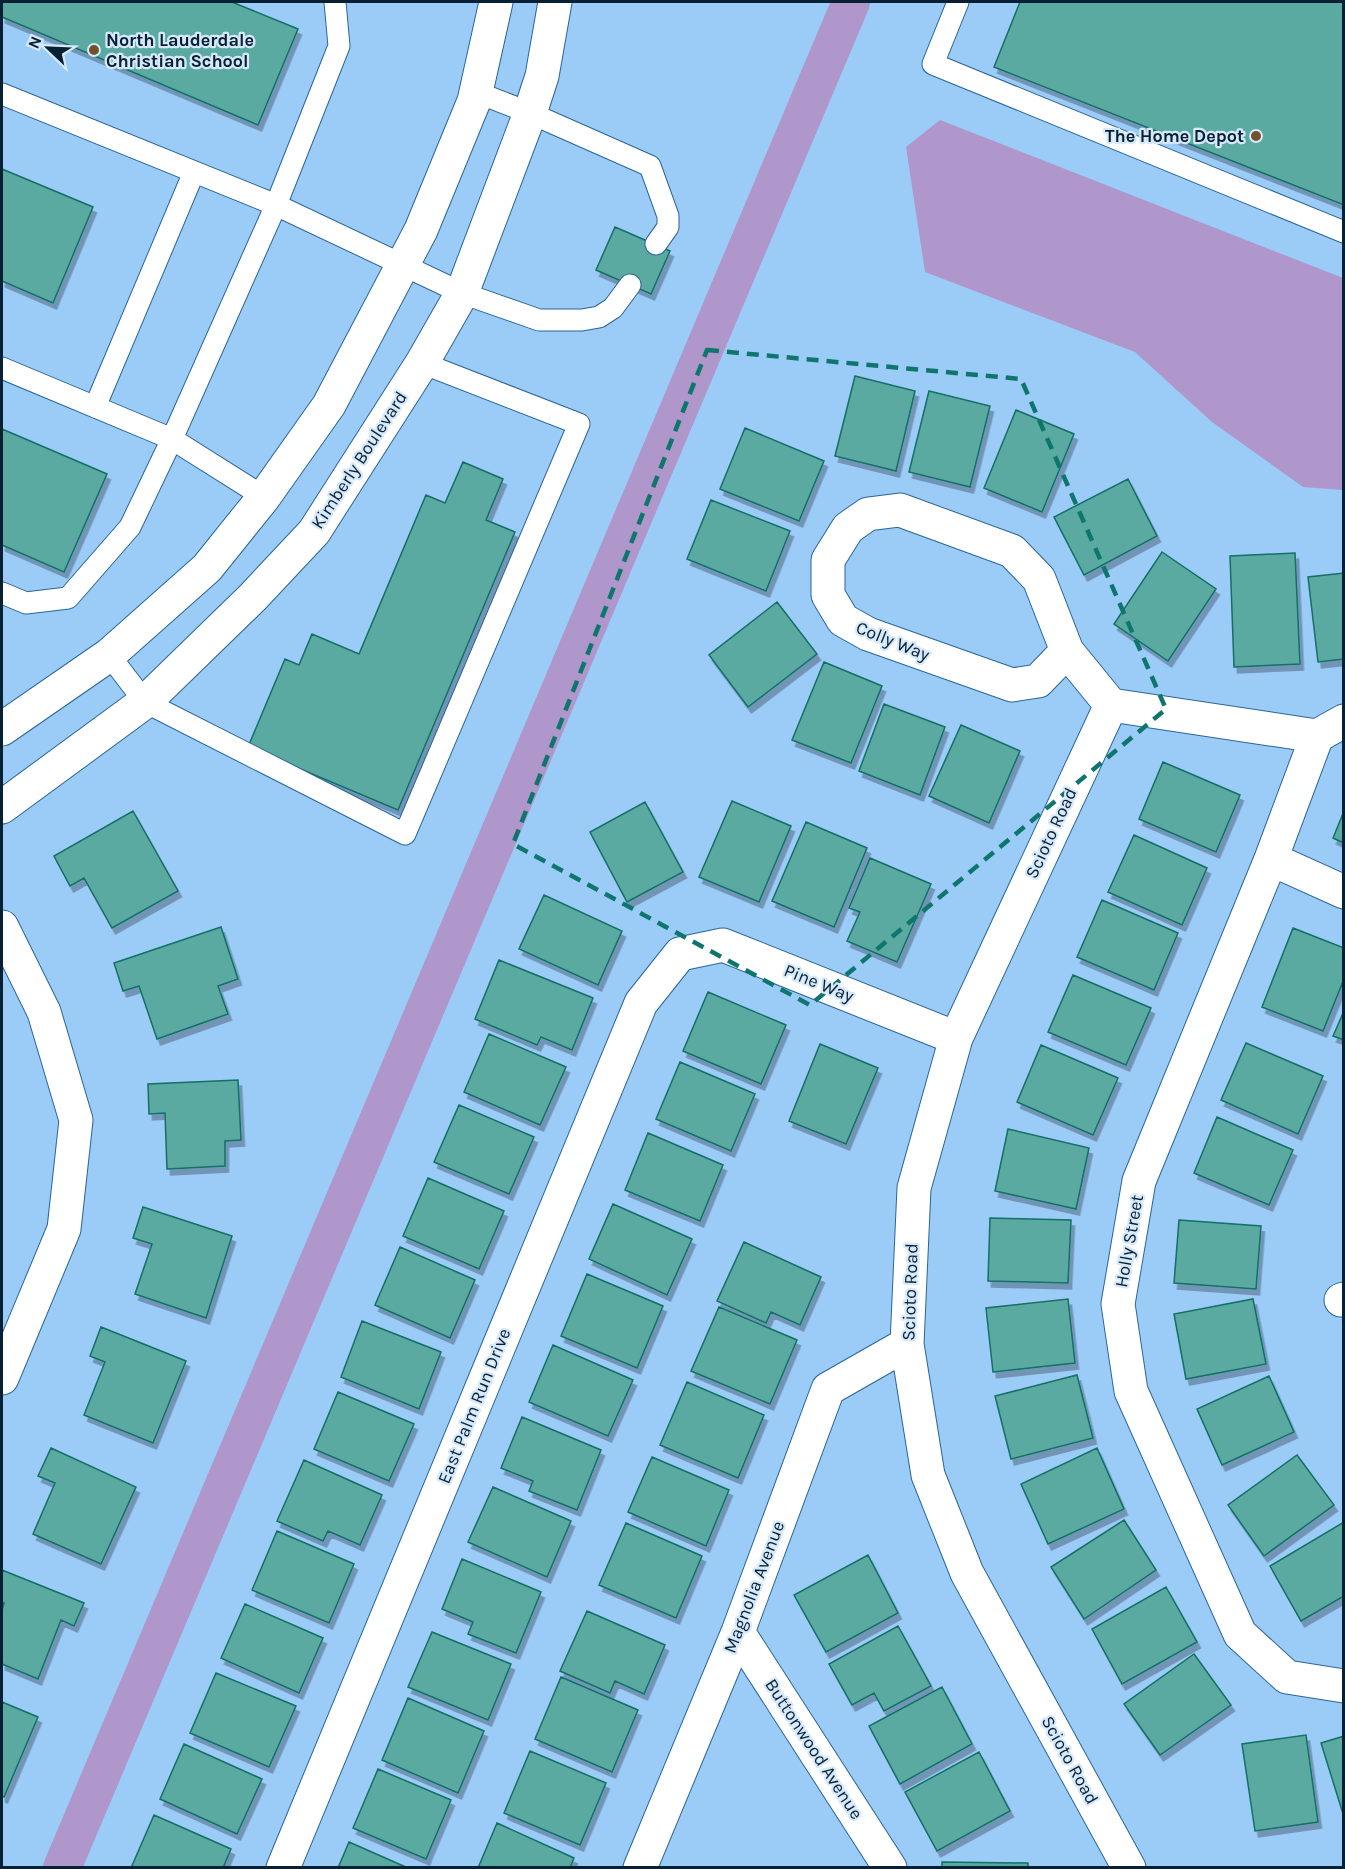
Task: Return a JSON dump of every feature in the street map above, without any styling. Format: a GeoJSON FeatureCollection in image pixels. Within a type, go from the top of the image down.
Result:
{"type":"FeatureCollection","features":[{"type":"Feature","properties":{"kind":"street"},"geometry":{"type":"LineString","coordinates":[[6,721],[109,655],[207,568],[264,497],[329,405],[368,335],[401,264],[421,230],[476,92],[496,2]]}},
{"type":"Feature","properties":{"kind":"street","name":"Kimberly Boulevard"},"geometry":{"type":"LineString","coordinates":[[2,807],[145,702],[253,597],[314,532],[422,363],[462,293],[542,76],[555,2]]}},
{"type":"Feature","properties":{"kind":"street","name":"Colly Way"},"geometry":{"type":"LineString","coordinates":[[1068,651],[1038,681],[1012,686],[868,634],[843,620],[828,595],[828,560],[848,528],[868,514],[900,510],[1012,551],[1039,579],[1068,651],[1111,705]]}},
{"type":"Feature","properties":{"kind":"street"},"geometry":{"type":"LineString","coordinates":[[1111,705],[1330,728]]}},
{"type":"Feature","properties":{"kind":"street","name":"Scioto Road"},"geometry":{"type":"LineString","coordinates":[[1111,705],[956,1038],[914,1188],[907,1344],[928,1474],[967,1573],[1129,1868]]}},
{"type":"Feature","properties":{"kind":"street","name":"Holly Street"},"geometry":{"type":"LineString","coordinates":[[1330,728],[1270,859],[1139,1181],[1118,1304],[1131,1391],[1240,1634],[1287,1677],[1344,1686]]}},
{"type":"Feature","properties":{"kind":"street"},"geometry":{"type":"LineString","coordinates":[[1270,859],[1344,892]]}},
{"type":"Feature","properties":{"kind":"street"},"geometry":{"type":"LineString","coordinates":[[2,927],[44,1012],[76,1120],[64,1229],[2,1378]]}},
{"type":"Feature","properties":{"kind":"street","name":"Pine Way"},"geometry":{"type":"LineString","coordinates":[[680,954],[723,945],[956,1038]]}},
{"type":"Feature","properties":{"kind":"street","name":"East Palm Run Drive"},"geometry":{"type":"LineString","coordinates":[[283,1868],[641,1003],[680,954]]}},
{"type":"Feature","properties":{"kind":"street","name":"Magnolia Avenue"},"geometry":{"type":"LineString","coordinates":[[640,1868],[738,1632],[828,1389],[907,1344]]}},
{"type":"Feature","properties":{"kind":"street","name":"Buttonwood Avenue"},"geometry":{"type":"LineString","coordinates":[[738,1632],[890,1868]]}},
{"type":"Feature","properties":{"kind":"lane"},"geometry":{"type":"LineString","coordinates":[[2,593],[26,603],[68,598],[130,527],[172,439],[276,205],[339,46],[335,2]]}},
{"type":"Feature","properties":{"kind":"lane"},"geometry":{"type":"LineString","coordinates":[[958,2],[933,64],[1344,232]]}},
{"type":"Feature","properties":{"kind":"lane"},"geometry":{"type":"LineString","coordinates":[[476,92],[530,113],[650,166],[668,216],[668,227],[656,244]]}},
{"type":"Feature","properties":{"kind":"lane"},"geometry":{"type":"LineString","coordinates":[[2,94],[276,205],[462,293],[539,320],[582,320],[599,317],[613,308],[630,285]]}},
{"type":"Feature","properties":{"kind":"lane"},"geometry":{"type":"LineString","coordinates":[[95,407],[194,172]]}},
{"type":"Feature","properties":{"kind":"lane"},"geometry":{"type":"LineString","coordinates":[[109,655],[145,702],[405,834],[579,424],[422,363]]}},
{"type":"Feature","properties":{"kind":"lane"},"geometry":{"type":"LineString","coordinates":[[2,368],[172,439],[264,497]]}},
{"type":"Feature","properties":{"kind":"highlighted area"},"geometry":{"type":"Polygon","coordinates":[[[707,350],[1021,379],[1166,709],[810,1005],[513,844],[707,350]]]}},
{"type":"Feature","properties":{"kind":"shaded area"},"geometry":{"type":"Polygon","coordinates":[[[940,120],[1343,278],[1343,490],[1303,487],[1212,422],[1135,352],[925,272],[906,147],[940,120]]]}},
{"type":"Feature","properties":{"kind":"building"},"geometry":{"type":"Polygon","coordinates":[[[2,2],[232,2],[298,29],[258,125],[2,17],[2,2]]]}},
{"type":"Feature","properties":{"kind":"building","name":"The Home Depot"},"geometry":{"type":"Polygon","coordinates":[[[1020,2],[1344,2],[1344,205],[994,67],[1020,2]]]}},
{"type":"Feature","properties":{"kind":"building"},"geometry":{"type":"Polygon","coordinates":[[[2,169],[93,207],[53,303],[2,281],[2,169]]]}},
{"type":"Feature","properties":{"kind":"building"},"geometry":{"type":"Polygon","coordinates":[[[615,227],[670,251],[651,294],[596,270],[615,227]]]}},
{"type":"Feature","properties":{"kind":"building"},"geometry":{"type":"Polygon","coordinates":[[[855,376],[915,391],[896,471],[835,456],[855,376]]]}},
{"type":"Feature","properties":{"kind":"building"},"geometry":{"type":"Polygon","coordinates":[[[929,391],[990,406],[970,487],[909,472],[929,391]]]}},
{"type":"Feature","properties":{"kind":"building"},"geometry":{"type":"Polygon","coordinates":[[[1016,410],[1074,434],[1042,512],[984,488],[1016,410]]]}},
{"type":"Feature","properties":{"kind":"building"},"geometry":{"type":"Polygon","coordinates":[[[745,428],[824,461],[799,521],[720,489],[745,428]]]}},
{"type":"Feature","properties":{"kind":"building"},"geometry":{"type":"Polygon","coordinates":[[[2,429],[107,474],[64,572],[2,545],[2,429]]]}},
{"type":"Feature","properties":{"kind":"building"},"geometry":{"type":"Polygon","coordinates":[[[463,462],[503,479],[486,520],[515,532],[398,810],[248,747],[285,659],[299,665],[312,634],[359,654],[426,495],[445,503],[463,462]]]}},
{"type":"Feature","properties":{"kind":"building"},"geometry":{"type":"Polygon","coordinates":[[[1128,479],[1157,536],[1084,575],[1054,517],[1128,479]]]}},
{"type":"Feature","properties":{"kind":"building"},"geometry":{"type":"Polygon","coordinates":[[[711,500],[790,531],[766,591],[687,559],[711,500]]]}},
{"type":"Feature","properties":{"kind":"building"},"geometry":{"type":"Polygon","coordinates":[[[1162,552],[1216,589],[1168,661],[1114,624],[1162,552]]]}},
{"type":"Feature","properties":{"kind":"building"},"geometry":{"type":"Polygon","coordinates":[[[1295,553],[1300,664],[1234,667],[1230,556],[1295,553]]]}},
{"type":"Feature","properties":{"kind":"building"},"geometry":{"type":"Polygon","coordinates":[[[1344,573],[1344,659],[1318,662],[1308,577],[1344,573]]]}},
{"type":"Feature","properties":{"kind":"building"},"geometry":{"type":"Polygon","coordinates":[[[777,602],[817,654],[748,707],[709,655],[777,602]]]}},
{"type":"Feature","properties":{"kind":"building"},"geometry":{"type":"Polygon","coordinates":[[[824,662],[882,686],[851,763],[792,740],[824,662]]]}},
{"type":"Feature","properties":{"kind":"building"},"geometry":{"type":"Polygon","coordinates":[[[884,704],[945,727],[920,795],[859,771],[884,704]]]}},
{"type":"Feature","properties":{"kind":"building"},"geometry":{"type":"Polygon","coordinates":[[[961,725],[1020,751],[989,823],[929,796],[961,725]]]}},
{"type":"Feature","properties":{"kind":"building"},"geometry":{"type":"Polygon","coordinates":[[[1163,762],[1240,795],[1216,852],[1139,819],[1163,762]]]}},
{"type":"Feature","properties":{"kind":"building"},"geometry":{"type":"Polygon","coordinates":[[[732,801],[791,826],[759,902],[699,877],[732,801]]]}},
{"type":"Feature","properties":{"kind":"building"},"geometry":{"type":"Polygon","coordinates":[[[645,802],[683,872],[627,902],[590,832],[645,802]]]}},
{"type":"Feature","properties":{"kind":"building"},"geometry":{"type":"Polygon","coordinates":[[[133,811],[178,891],[112,928],[84,878],[70,886],[54,856],[133,811]]]}},
{"type":"Feature","properties":{"kind":"building"},"geometry":{"type":"Polygon","coordinates":[[[1344,811],[1344,843],[1333,838],[1344,811]]]}},
{"type":"Feature","properties":{"kind":"building"},"geometry":{"type":"Polygon","coordinates":[[[806,822],[867,848],[834,927],[772,901],[806,822]]]}},
{"type":"Feature","properties":{"kind":"building"},"geometry":{"type":"Polygon","coordinates":[[[1134,835],[1207,868],[1182,925],[1108,892],[1134,835]]]}},
{"type":"Feature","properties":{"kind":"building"},"geometry":{"type":"Polygon","coordinates":[[[870,858],[931,884],[897,962],[847,941],[860,912],[849,908],[870,858]]]}},
{"type":"Feature","properties":{"kind":"building"},"geometry":{"type":"Polygon","coordinates":[[[544,895],[622,931],[598,985],[519,949],[544,895]]]}},
{"type":"Feature","properties":{"kind":"building"},"geometry":{"type":"Polygon","coordinates":[[[1102,900],[1178,933],[1154,990],[1077,957],[1102,900]]]}},
{"type":"Feature","properties":{"kind":"building"},"geometry":{"type":"Polygon","coordinates":[[[221,927],[238,979],[218,986],[228,1014],[157,1039],[139,986],[123,991],[114,963],[221,927]]]}},
{"type":"Feature","properties":{"kind":"building"},"geometry":{"type":"Polygon","coordinates":[[[1293,928],[1344,948],[1344,979],[1323,1031],[1262,1007],[1293,928]]]}},
{"type":"Feature","properties":{"kind":"building"},"geometry":{"type":"Polygon","coordinates":[[[499,960],[593,998],[572,1050],[541,1037],[537,1045],[475,1019],[499,960]]]}},
{"type":"Feature","properties":{"kind":"building"},"geometry":{"type":"Polygon","coordinates":[[[1073,975],[1151,1008],[1126,1065],[1048,1032],[1073,975]]]}},
{"type":"Feature","properties":{"kind":"building"},"geometry":{"type":"Polygon","coordinates":[[[708,992],[786,1025],[761,1084],[683,1051],[708,992]]]}},
{"type":"Feature","properties":{"kind":"building"},"geometry":{"type":"Polygon","coordinates":[[[1344,1011],[1344,1040],[1333,1036],[1344,1011]]]}},
{"type":"Feature","properties":{"kind":"building"},"geometry":{"type":"Polygon","coordinates":[[[489,1034],[566,1067],[540,1125],[464,1092],[489,1034]]]}},
{"type":"Feature","properties":{"kind":"building"},"geometry":{"type":"Polygon","coordinates":[[[1246,1043],[1323,1076],[1298,1134],[1221,1100],[1246,1043]]]}},
{"type":"Feature","properties":{"kind":"building"},"geometry":{"type":"Polygon","coordinates":[[[820,1044],[878,1068],[846,1144],[789,1121],[820,1044]]]}},
{"type":"Feature","properties":{"kind":"building"},"geometry":{"type":"Polygon","coordinates":[[[1041,1045],[1118,1078],[1093,1135],[1017,1102],[1041,1045]]]}},
{"type":"Feature","properties":{"kind":"building"},"geometry":{"type":"Polygon","coordinates":[[[680,1062],[755,1094],[731,1151],[656,1119],[680,1062]]]}},
{"type":"Feature","properties":{"kind":"building"},"geometry":{"type":"Polygon","coordinates":[[[238,1080],[241,1140],[225,1141],[225,1166],[167,1169],[165,1113],[149,1114],[148,1084],[238,1080]]]}},
{"type":"Feature","properties":{"kind":"building"},"geometry":{"type":"Polygon","coordinates":[[[459,1105],[534,1137],[509,1194],[434,1162],[459,1105]]]}},
{"type":"Feature","properties":{"kind":"building"},"geometry":{"type":"Polygon","coordinates":[[[1217,1117],[1293,1150],[1269,1205],[1194,1173],[1217,1117]]]}},
{"type":"Feature","properties":{"kind":"building"},"geometry":{"type":"Polygon","coordinates":[[[1008,1129],[1089,1148],[1076,1209],[995,1191],[1008,1129]]]}},
{"type":"Feature","properties":{"kind":"building"},"geometry":{"type":"Polygon","coordinates":[[[648,1133],[723,1165],[700,1221],[625,1190],[648,1133]]]}},
{"type":"Feature","properties":{"kind":"building"},"geometry":{"type":"Polygon","coordinates":[[[428,1178],[504,1211],[479,1269],[403,1236],[428,1178]]]}},
{"type":"Feature","properties":{"kind":"building"},"geometry":{"type":"Polygon","coordinates":[[[613,1204],[692,1239],[667,1295],[589,1259],[613,1204]]]}},
{"type":"Feature","properties":{"kind":"building"},"geometry":{"type":"Polygon","coordinates":[[[143,1207],[232,1236],[206,1318],[135,1294],[152,1244],[133,1238],[143,1207]]]}},
{"type":"Feature","properties":{"kind":"building"},"geometry":{"type":"Polygon","coordinates":[[[990,1218],[1071,1220],[1068,1283],[988,1281],[990,1218]]]}},
{"type":"Feature","properties":{"kind":"building"},"geometry":{"type":"Polygon","coordinates":[[[1179,1220],[1261,1226],[1256,1289],[1174,1283],[1179,1220]]]}},
{"type":"Feature","properties":{"kind":"building"},"geometry":{"type":"Polygon","coordinates":[[[744,1242],[821,1277],[800,1325],[771,1312],[766,1323],[717,1301],[744,1242]]]}},
{"type":"Feature","properties":{"kind":"building"},"geometry":{"type":"Polygon","coordinates":[[[400,1247],[475,1280],[450,1338],[375,1305],[400,1247]]]}},
{"type":"Feature","properties":{"kind":"building"},"geometry":{"type":"Polygon","coordinates":[[[587,1274],[663,1306],[637,1368],[561,1336],[587,1274]]]}},
{"type":"Feature","properties":{"kind":"building"},"geometry":{"type":"Polygon","coordinates":[[[1068,1299],[1075,1363],[993,1372],[986,1308],[1068,1299]]]}},
{"type":"Feature","properties":{"kind":"building"},"geometry":{"type":"Polygon","coordinates":[[[1253,1299],[1266,1364],[1186,1379],[1174,1314],[1253,1299]]]}},
{"type":"Feature","properties":{"kind":"building"},"geometry":{"type":"Polygon","coordinates":[[[719,1307],[797,1340],[770,1404],[691,1371],[719,1307]]]}},
{"type":"Feature","properties":{"kind":"building"},"geometry":{"type":"Polygon","coordinates":[[[362,1321],[441,1352],[419,1409],[341,1377],[362,1321]]]}},
{"type":"Feature","properties":{"kind":"building"},"geometry":{"type":"Polygon","coordinates":[[[101,1327],[186,1361],[153,1443],[84,1415],[105,1362],[90,1356],[101,1327]]]}},
{"type":"Feature","properties":{"kind":"building"},"geometry":{"type":"Polygon","coordinates":[[[553,1345],[633,1380],[608,1436],[529,1402],[553,1345]]]}},
{"type":"Feature","properties":{"kind":"building"},"geometry":{"type":"Polygon","coordinates":[[[1077,1375],[1093,1438],[1011,1459],[995,1396],[1077,1375]]]}},
{"type":"Feature","properties":{"kind":"building"},"geometry":{"type":"Polygon","coordinates":[[[1269,1376],[1294,1432],[1222,1465],[1197,1409],[1269,1376]]]}},
{"type":"Feature","properties":{"kind":"building"},"geometry":{"type":"Polygon","coordinates":[[[687,1382],[764,1415],[738,1478],[660,1445],[687,1382]]]}},
{"type":"Feature","properties":{"kind":"building"},"geometry":{"type":"Polygon","coordinates":[[[338,1392],[414,1424],[389,1481],[314,1449],[338,1392]]]}},
{"type":"Feature","properties":{"kind":"building"},"geometry":{"type":"Polygon","coordinates":[[[522,1417],[601,1450],[577,1510],[529,1491],[533,1481],[501,1468],[522,1417]]]}},
{"type":"Feature","properties":{"kind":"building"},"geometry":{"type":"Polygon","coordinates":[[[51,1448],[136,1487],[101,1564],[33,1534],[55,1483],[38,1476],[51,1448]]]}},
{"type":"Feature","properties":{"kind":"building"},"geometry":{"type":"Polygon","coordinates":[[[1097,1448],[1124,1509],[1048,1544],[1021,1484],[1097,1448]]]}},
{"type":"Feature","properties":{"kind":"building"},"geometry":{"type":"Polygon","coordinates":[[[1297,1455],[1334,1505],[1264,1556],[1228,1505],[1297,1455]]]}},
{"type":"Feature","properties":{"kind":"building"},"geometry":{"type":"Polygon","coordinates":[[[652,1457],[729,1490],[706,1546],[628,1512],[652,1457]]]}},
{"type":"Feature","properties":{"kind":"building"},"geometry":{"type":"Polygon","coordinates":[[[304,1460],[382,1495],[360,1545],[328,1531],[323,1541],[277,1521],[304,1460]]]}},
{"type":"Feature","properties":{"kind":"building"},"geometry":{"type":"Polygon","coordinates":[[[493,1487],[571,1521],[547,1577],[468,1542],[493,1487]]]}},
{"type":"Feature","properties":{"kind":"building"},"geometry":{"type":"Polygon","coordinates":[[[1124,1520],[1156,1570],[1084,1619],[1051,1567],[1124,1520]]]}},
{"type":"Feature","properties":{"kind":"building"},"geometry":{"type":"Polygon","coordinates":[[[1344,1522],[1344,1596],[1301,1621],[1270,1566],[1344,1522]]]}},
{"type":"Feature","properties":{"kind":"building"},"geometry":{"type":"Polygon","coordinates":[[[626,1523],[702,1556],[676,1618],[599,1585],[626,1523]]]}},
{"type":"Feature","properties":{"kind":"building"},"geometry":{"type":"Polygon","coordinates":[[[277,1531],[354,1564],[329,1623],[252,1590],[277,1531]]]}},
{"type":"Feature","properties":{"kind":"building"},"geometry":{"type":"Polygon","coordinates":[[[868,1555],[898,1613],[826,1652],[794,1595],[868,1555]]]}},
{"type":"Feature","properties":{"kind":"building"},"geometry":{"type":"Polygon","coordinates":[[[462,1559],[541,1592],[516,1653],[468,1634],[473,1622],[442,1609],[462,1559]]]}},
{"type":"Feature","properties":{"kind":"building"},"geometry":{"type":"Polygon","coordinates":[[[2,1570],[84,1603],[74,1626],[61,1620],[38,1679],[2,1664],[4,1603],[2,1602],[2,1570]]]}},
{"type":"Feature","properties":{"kind":"building"},"geometry":{"type":"Polygon","coordinates":[[[1166,1587],[1197,1642],[1122,1684],[1092,1629],[1166,1587]]]}},
{"type":"Feature","properties":{"kind":"building"},"geometry":{"type":"Polygon","coordinates":[[[245,1604],[323,1638],[299,1693],[221,1658],[245,1604]]]}},
{"type":"Feature","properties":{"kind":"building"},"geometry":{"type":"Polygon","coordinates":[[[587,1611],[665,1645],[644,1694],[615,1681],[610,1693],[560,1671],[587,1611]]]}},
{"type":"Feature","properties":{"kind":"building"},"geometry":{"type":"Polygon","coordinates":[[[898,1626],[931,1686],[884,1711],[874,1693],[852,1705],[829,1664],[898,1626]]]}},
{"type":"Feature","properties":{"kind":"building"},"geometry":{"type":"Polygon","coordinates":[[[432,1632],[511,1664],[488,1720],[408,1687],[432,1632]]]}},
{"type":"Feature","properties":{"kind":"building"},"geometry":{"type":"Polygon","coordinates":[[[1194,1654],[1231,1705],[1160,1755],[1124,1704],[1194,1654]]]}},
{"type":"Feature","properties":{"kind":"building"},"geometry":{"type":"Polygon","coordinates":[[[216,1673],[296,1706],[269,1767],[190,1733],[216,1673]]]}},
{"type":"Feature","properties":{"kind":"building"},"geometry":{"type":"Polygon","coordinates":[[[561,1677],[638,1710],[612,1772],[535,1739],[561,1677]]]}},
{"type":"Feature","properties":{"kind":"building"},"geometry":{"type":"Polygon","coordinates":[[[942,1687],[972,1744],[900,1784],[869,1726],[942,1687]]]}},
{"type":"Feature","properties":{"kind":"building"},"geometry":{"type":"Polygon","coordinates":[[[408,1698],[484,1731],[458,1793],[382,1760],[408,1698]]]}},
{"type":"Feature","properties":{"kind":"building"},"geometry":{"type":"Polygon","coordinates":[[[2,1702],[38,1717],[4,1797],[2,1796],[2,1702]]]}},
{"type":"Feature","properties":{"kind":"building"},"geometry":{"type":"Polygon","coordinates":[[[1306,1735],[1318,1822],[1255,1831],[1242,1744],[1306,1735]]]}},
{"type":"Feature","properties":{"kind":"building"},"geometry":{"type":"Polygon","coordinates":[[[1344,1736],[1344,1817],[1321,1743],[1344,1736]]]}},
{"type":"Feature","properties":{"kind":"building"},"geometry":{"type":"Polygon","coordinates":[[[184,1744],[262,1779],[237,1834],[160,1799],[184,1744]]]}},
{"type":"Feature","properties":{"kind":"building"},"geometry":{"type":"Polygon","coordinates":[[[530,1751],[606,1783],[580,1845],[504,1813],[530,1751]]]}},
{"type":"Feature","properties":{"kind":"building"},"geometry":{"type":"Polygon","coordinates":[[[979,1752],[1010,1811],[937,1851],[905,1792],[979,1752]]]}},
{"type":"Feature","properties":{"kind":"building"},"geometry":{"type":"Polygon","coordinates":[[[378,1769],[451,1800],[426,1859],[353,1828],[378,1769]]]}},
{"type":"Feature","properties":{"kind":"building"},"geometry":{"type":"Polygon","coordinates":[[[154,1815],[231,1849],[223,1868],[131,1868],[154,1815]]]}},
{"type":"Feature","properties":{"kind":"building"},"geometry":{"type":"Polygon","coordinates":[[[497,1823],[574,1858],[570,1868],[478,1868],[497,1823]]]}},
{"type":"Feature","properties":{"kind":"building"},"geometry":{"type":"Polygon","coordinates":[[[349,1842],[408,1868],[338,1868],[349,1842]]]}},
{"type":"Feature","properties":{"kind":"building"},"geometry":{"type":"Polygon","coordinates":[[[942,1862],[1028,1863],[1028,1868],[942,1868],[942,1862]]]}},
{"type":"Feature","properties":{"kind":"waterway"},"geometry":{"type":"LineString","coordinates":[[62,1868],[851,2]]}},
{"type":"Feature","properties":{"kind":"place","name":"North Lauderdale Christian School"},"geometry":{"type":"Point","coordinates":[94,50]}},
{"type":"Feature","properties":{"kind":"place","name":"The Home Depot"},"geometry":{"type":"Point","coordinates":[1256,136]}}]}
